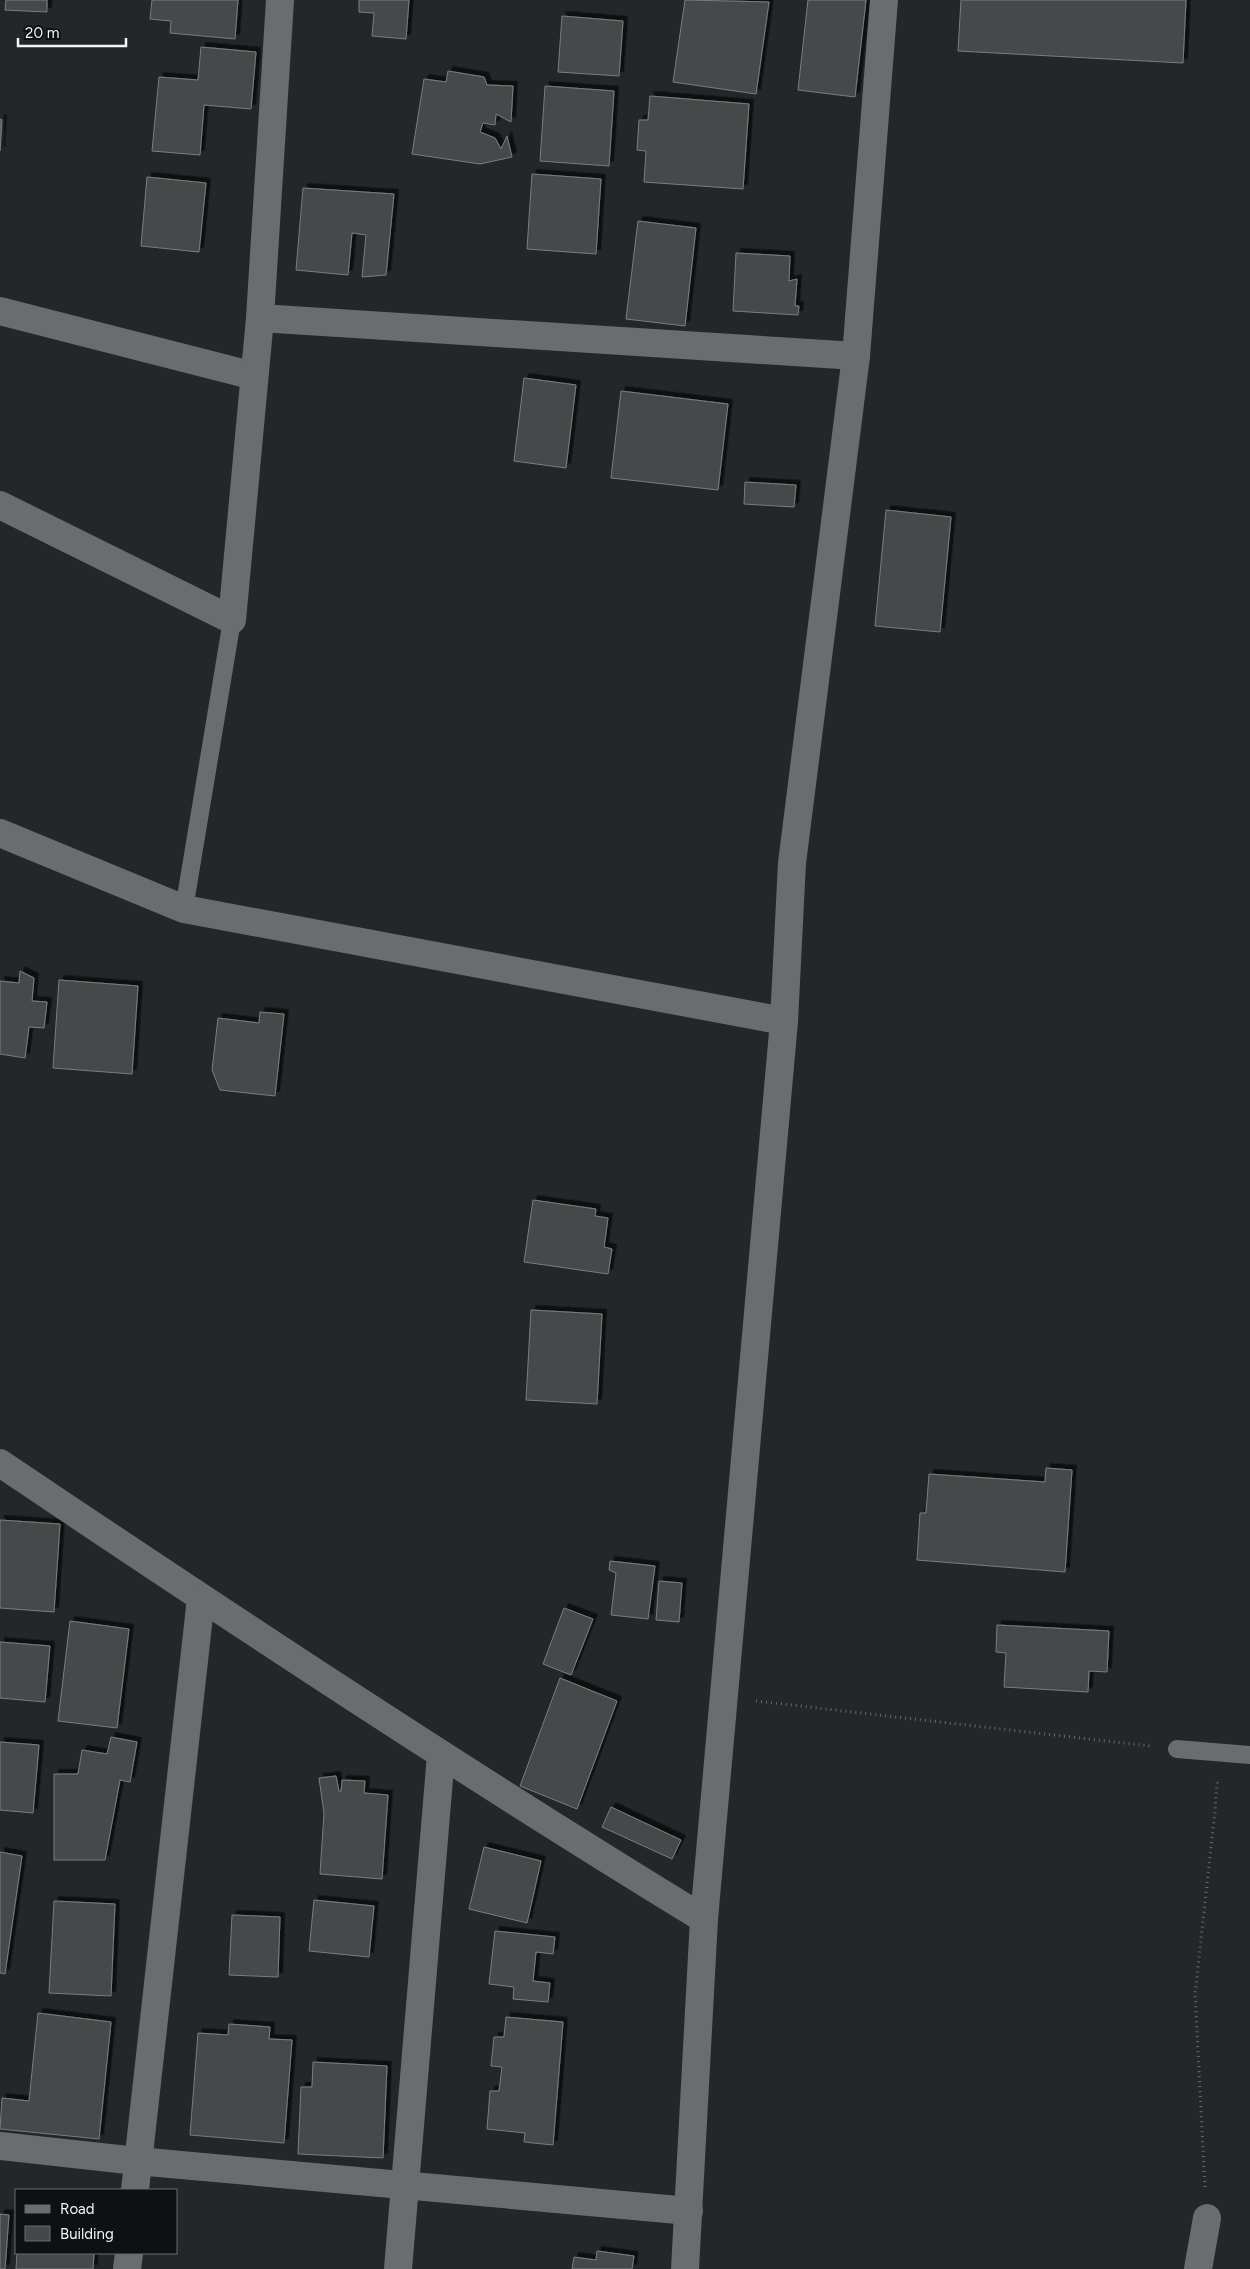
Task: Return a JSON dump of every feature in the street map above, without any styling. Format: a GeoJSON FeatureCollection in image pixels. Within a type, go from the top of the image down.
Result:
{"type":"FeatureCollection","features":[{"type":"Feature","properties":{"kind":"street"},"geometry":{"type":"LineString","coordinates":[[0,505],[232,620],[260,318],[280,0]]}},
{"type":"Feature","properties":{"kind":"street"},"geometry":{"type":"LineString","coordinates":[[685,2269],[704,1919],[784,1021],[792,863],[856,356],[884,0]]}},
{"type":"Feature","properties":{"kind":"street"},"geometry":{"type":"LineString","coordinates":[[0,311],[254,376]]}},
{"type":"Feature","properties":{"kind":"street"},"geometry":{"type":"LineString","coordinates":[[260,318],[856,356]]}},
{"type":"Feature","properties":{"kind":"street"},"geometry":{"type":"LineString","coordinates":[[0,833],[184,909],[784,1021]]}},
{"type":"Feature","properties":{"kind":"street"},"geometry":{"type":"LineString","coordinates":[[0,1462],[201,1598],[441,1755],[539,1818],[704,1919]]}},
{"type":"Feature","properties":{"kind":"street"},"geometry":{"type":"LineString","coordinates":[[134,2189],[201,1598]]}},
{"type":"Feature","properties":{"kind":"street"},"geometry":{"type":"LineString","coordinates":[[398,2269],[441,1755]]}},
{"type":"Feature","properties":{"kind":"street"},"geometry":{"type":"LineString","coordinates":[[0,2146],[137,2161],[689,2211]]}},
{"type":"Feature","properties":{"kind":"street"},"geometry":{"type":"LineString","coordinates":[[1198,2269],[1207,2218]]}},
{"type":"Feature","properties":{"kind":"street"},"geometry":{"type":"LineString","coordinates":[[127,2269],[128,2254]]}},
{"type":"Feature","properties":{"kind":"lane"},"geometry":{"type":"LineString","coordinates":[[184,909],[232,620]]}},
{"type":"Feature","properties":{"kind":"lane"},"geometry":{"type":"LineString","coordinates":[[1177,1749],[1250,1756]]}},
{"type":"Feature","properties":{"kind":"path"},"geometry":{"type":"LineString","coordinates":[[724,1697],[1177,1749],[1201,1760],[1217,1784],[1194,1994],[1207,2218]]}},
{"type":"Feature","properties":{"kind":"building"},"geometry":{"type":"Polygon","coordinates":[[[6,0],[47,0],[47,12],[5,10],[6,0]]]}},
{"type":"Feature","properties":{"kind":"building"},"geometry":{"type":"Polygon","coordinates":[[[152,0],[238,0],[235,39],[170,33],[171,21],[150,19],[152,0]]]}},
{"type":"Feature","properties":{"kind":"building"},"geometry":{"type":"Polygon","coordinates":[[[359,0],[409,0],[406,39],[372,36],[374,13],[359,12],[359,0]]]}},
{"type":"Feature","properties":{"kind":"building"},"geometry":{"type":"Polygon","coordinates":[[[685,0],[769,2],[756,94],[673,82],[685,0]]]}},
{"type":"Feature","properties":{"kind":"building"},"geometry":{"type":"Polygon","coordinates":[[[808,0],[866,0],[855,97],[798,90],[808,0]]]}},
{"type":"Feature","properties":{"kind":"building"},"geometry":{"type":"Polygon","coordinates":[[[961,0],[1186,0],[1183,63],[958,51],[961,0]]]}},
{"type":"Feature","properties":{"kind":"building"},"geometry":{"type":"Polygon","coordinates":[[[562,16],[623,21],[619,76],[558,72],[562,16]]]}},
{"type":"Feature","properties":{"kind":"building"},"geometry":{"type":"Polygon","coordinates":[[[201,47],[256,52],[251,109],[204,105],[200,155],[152,151],[159,77],[198,80],[201,47]]]}},
{"type":"Feature","properties":{"kind":"building"},"geometry":{"type":"Polygon","coordinates":[[[448,71],[484,77],[487,85],[513,86],[511,122],[496,114],[495,125],[483,123],[480,132],[495,138],[501,149],[507,136],[512,157],[480,164],[412,154],[424,79],[446,82],[448,71]]]}},
{"type":"Feature","properties":{"kind":"building"},"geometry":{"type":"Polygon","coordinates":[[[545,86],[614,91],[609,166],[540,161],[545,86]]]}},
{"type":"Feature","properties":{"kind":"building"},"geometry":{"type":"Polygon","coordinates":[[[650,96],[749,104],[743,189],[644,182],[646,151],[637,150],[639,120],[648,120],[650,96]]]}},
{"type":"Feature","properties":{"kind":"building"},"geometry":{"type":"Polygon","coordinates":[[[0,119],[2,120],[0,151],[0,119]]]}},
{"type":"Feature","properties":{"kind":"building"},"geometry":{"type":"Polygon","coordinates":[[[532,174],[601,179],[596,254],[527,249],[532,174]]]}},
{"type":"Feature","properties":{"kind":"building"},"geometry":{"type":"Polygon","coordinates":[[[147,177],[206,183],[199,252],[141,246],[147,177]]]}},
{"type":"Feature","properties":{"kind":"building"},"geometry":{"type":"Polygon","coordinates":[[[303,188],[394,194],[386,275],[362,277],[366,235],[352,233],[348,275],[296,270],[303,188]]]}},
{"type":"Feature","properties":{"kind":"building"},"geometry":{"type":"Polygon","coordinates":[[[638,221],[696,228],[685,326],[626,319],[638,221]]]}},
{"type":"Feature","properties":{"kind":"building"},"geometry":{"type":"Polygon","coordinates":[[[736,253],[790,256],[789,281],[797,279],[795,306],[799,306],[798,315],[733,311],[736,253]]]}},
{"type":"Feature","properties":{"kind":"building"},"geometry":{"type":"Polygon","coordinates":[[[524,378],[576,385],[566,468],[514,461],[524,378]]]}},
{"type":"Feature","properties":{"kind":"building"},"geometry":{"type":"Polygon","coordinates":[[[621,391],[728,404],[718,490],[611,478],[621,391]]]}},
{"type":"Feature","properties":{"kind":"building"},"geometry":{"type":"Polygon","coordinates":[[[745,482],[796,485],[794,507],[744,504],[745,482]]]}},
{"type":"Feature","properties":{"kind":"building"},"geometry":{"type":"Polygon","coordinates":[[[886,510],[951,517],[940,632],[875,626],[886,510]]]}},
{"type":"Feature","properties":{"kind":"building"},"geometry":{"type":"Polygon","coordinates":[[[20,971],[34,978],[32,1001],[47,1002],[44,1028],[29,1027],[25,1058],[0,1054],[0,981],[19,983],[20,971]]]}},
{"type":"Feature","properties":{"kind":"building"},"geometry":{"type":"Polygon","coordinates":[[[59,980],[138,986],[132,1074],[53,1068],[59,980]]]}},
{"type":"Feature","properties":{"kind":"building"},"geometry":{"type":"Polygon","coordinates":[[[260,1012],[284,1014],[275,1096],[220,1090],[212,1070],[218,1018],[259,1023],[260,1012]]]}},
{"type":"Feature","properties":{"kind":"building"},"geometry":{"type":"Polygon","coordinates":[[[533,1200],[596,1209],[595,1216],[608,1218],[604,1247],[612,1249],[608,1274],[524,1262],[533,1200]]]}},
{"type":"Feature","properties":{"kind":"building"},"geometry":{"type":"Polygon","coordinates":[[[531,1310],[602,1314],[597,1404],[526,1400],[531,1310]]]}},
{"type":"Feature","properties":{"kind":"building"},"geometry":{"type":"Polygon","coordinates":[[[1046,1468],[1072,1470],[1065,1572],[917,1560],[920,1513],[926,1513],[929,1474],[1045,1482],[1046,1468]]]}},
{"type":"Feature","properties":{"kind":"building"},"geometry":{"type":"Polygon","coordinates":[[[0,1520],[60,1524],[54,1612],[0,1608],[0,1520]]]}},
{"type":"Feature","properties":{"kind":"building"},"geometry":{"type":"Polygon","coordinates":[[[610,1561],[655,1566],[648,1619],[611,1615],[616,1573],[609,1570],[610,1561]]]}},
{"type":"Feature","properties":{"kind":"building"},"geometry":{"type":"Polygon","coordinates":[[[659,1581],[682,1583],[679,1622],[656,1620],[659,1581]]]}},
{"type":"Feature","properties":{"kind":"building"},"geometry":{"type":"Polygon","coordinates":[[[564,1608],[593,1619],[571,1675],[543,1664],[564,1608]]]}},
{"type":"Feature","properties":{"kind":"building"},"geometry":{"type":"Polygon","coordinates":[[[70,1621],[129,1629],[117,1728],[58,1721],[70,1621]]]}},
{"type":"Feature","properties":{"kind":"building"},"geometry":{"type":"Polygon","coordinates":[[[997,1625],[1109,1631],[1107,1672],[1089,1671],[1088,1692],[1004,1687],[1006,1653],[996,1652],[997,1625]]]}},
{"type":"Feature","properties":{"kind":"building"},"geometry":{"type":"Polygon","coordinates":[[[0,1642],[50,1646],[45,1702],[0,1698],[0,1642]]]}},
{"type":"Feature","properties":{"kind":"building"},"geometry":{"type":"Polygon","coordinates":[[[560,1678],[617,1701],[577,1809],[520,1786],[560,1678]]]}},
{"type":"Feature","properties":{"kind":"building"},"geometry":{"type":"Polygon","coordinates":[[[111,1737],[137,1742],[130,1782],[120,1780],[105,1860],[54,1860],[54,1774],[78,1774],[82,1750],[107,1754],[111,1737]]]}},
{"type":"Feature","properties":{"kind":"building"},"geometry":{"type":"Polygon","coordinates":[[[0,1742],[39,1745],[33,1813],[0,1810],[0,1742]]]}},
{"type":"Feature","properties":{"kind":"building"},"geometry":{"type":"Polygon","coordinates":[[[336,1776],[339,1791],[341,1792],[342,1780],[365,1781],[364,1793],[388,1795],[382,1879],[320,1874],[324,1813],[319,1778],[336,1776]]]}},
{"type":"Feature","properties":{"kind":"building"},"geometry":{"type":"Polygon","coordinates":[[[611,1807],[681,1840],[672,1859],[602,1827],[611,1807]]]}},
{"type":"Feature","properties":{"kind":"building"},"geometry":{"type":"Polygon","coordinates":[[[484,1847],[541,1861],[527,1923],[469,1909],[484,1847]]]}},
{"type":"Feature","properties":{"kind":"building"},"geometry":{"type":"Polygon","coordinates":[[[0,1852],[22,1856],[5,1974],[0,1973],[0,1852]]]}},
{"type":"Feature","properties":{"kind":"building"},"geometry":{"type":"Polygon","coordinates":[[[314,1900],[374,1906],[369,1957],[309,1951],[314,1900]]]}},
{"type":"Feature","properties":{"kind":"building"},"geometry":{"type":"Polygon","coordinates":[[[54,1901],[115,1904],[111,1996],[49,1993],[54,1901]]]}},
{"type":"Feature","properties":{"kind":"building"},"geometry":{"type":"Polygon","coordinates":[[[232,1915],[280,1917],[278,1977],[229,1975],[232,1915]]]}},
{"type":"Feature","properties":{"kind":"building"},"geometry":{"type":"Polygon","coordinates":[[[495,1931],[555,1937],[553,1954],[536,1952],[533,1981],[550,1983],[548,2002],[513,1999],[514,1987],[489,1984],[495,1931]]]}},
{"type":"Feature","properties":{"kind":"building"},"geometry":{"type":"Polygon","coordinates":[[[38,2013],[111,2022],[99,2139],[0,2129],[2,2098],[29,2101],[38,2013]]]}},
{"type":"Feature","properties":{"kind":"building"},"geometry":{"type":"Polygon","coordinates":[[[506,2017],[563,2022],[553,2145],[524,2142],[525,2133],[487,2129],[490,2091],[499,2091],[502,2067],[491,2066],[494,2037],[504,2037],[506,2017]]]}},
{"type":"Feature","properties":{"kind":"building"},"geometry":{"type":"Polygon","coordinates":[[[229,2024],[270,2027],[269,2039],[292,2040],[284,2143],[190,2135],[198,2033],[228,2035],[229,2024]]]}},
{"type":"Feature","properties":{"kind":"building"},"geometry":{"type":"Polygon","coordinates":[[[313,2062],[387,2066],[383,2158],[298,2154],[301,2087],[312,2087],[313,2062]]]}},
{"type":"Feature","properties":{"kind":"building"},"geometry":{"type":"Polygon","coordinates":[[[0,2214],[9,2215],[5,2269],[0,2269],[0,2214]]]}},
{"type":"Feature","properties":{"kind":"building"},"geometry":{"type":"Polygon","coordinates":[[[597,2251],[634,2256],[632,2269],[572,2269],[574,2257],[596,2260],[597,2251]]]}},
{"type":"Feature","properties":{"kind":"building"},"geometry":{"type":"Polygon","coordinates":[[[17,2254],[94,2254],[93,2269],[16,2269],[17,2254]]]}}]}
